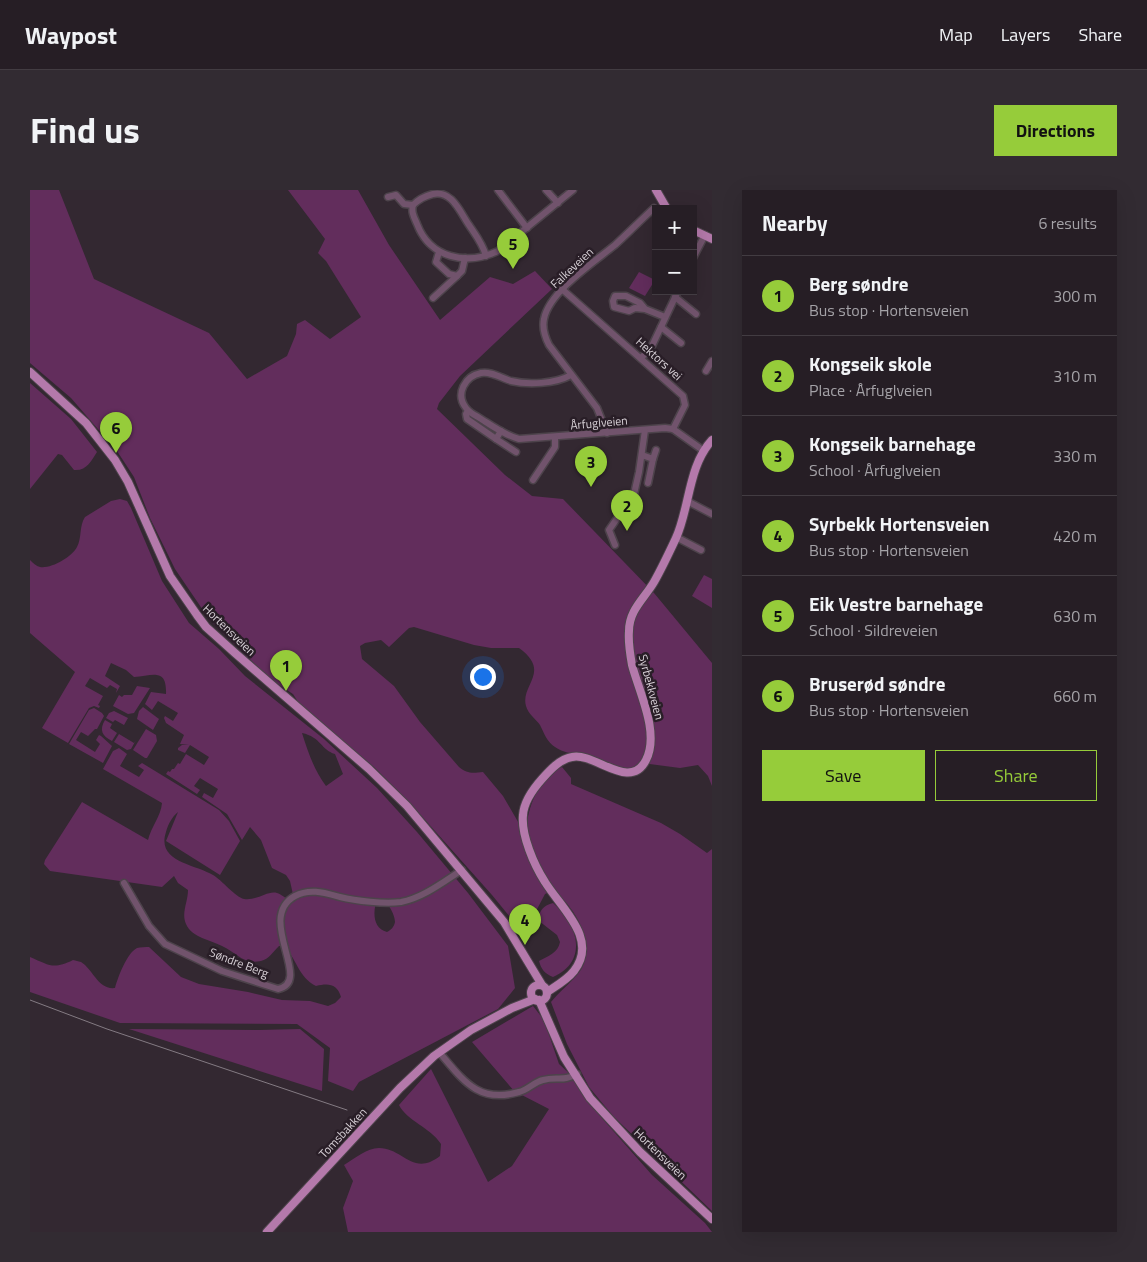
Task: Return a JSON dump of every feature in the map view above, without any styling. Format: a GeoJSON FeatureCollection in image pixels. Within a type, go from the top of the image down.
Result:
{"type":"FeatureCollection","features":[{"type":"Feature","properties":{"kind":"main road"},"geometry":{"type":"LineString","coordinates":[[656,190],[665,205]]}},
{"type":"Feature","properties":{"kind":"main road"},"geometry":{"type":"LineString","coordinates":[[697,232],[709,237]]}},
{"type":"Feature","properties":{"kind":"main road","name":"Hortensveien"},"geometry":{"type":"LineString","coordinates":[[30,372],[86,423],[115,460],[128,482],[170,576],[183,598],[206,627],[386,784],[462,870],[504,922],[530,966],[558,1046],[594,1103],[640,1152],[712,1219]]}},
{"type":"Feature","properties":{"kind":"main road","name":"Syrbekkveien"},"geometry":{"type":"LineString","coordinates":[[564,980],[574,971],[580,960],[582,948],[580,936],[574,922],[540,872],[524,834],[524,809],[530,795],[542,778],[557,764],[568,758],[585,757],[615,770],[628,773],[639,770],[646,760],[649,748],[650,724],[632,664],[629,646],[629,623],[633,610],[654,582],[676,538],[697,464],[712,440]]}},
{"type":"Feature","properties":{"kind":"main road","name":"Tomsbakken"},"geometry":{"type":"LineString","coordinates":[[267,1232],[400,1088],[439,1052],[466,1032],[564,980]]}},
{"type":"Feature","properties":{"kind":"street"},"geometry":{"type":"LineString","coordinates":[[498,190],[527,228]]}},
{"type":"Feature","properties":{"kind":"street"},"geometry":{"type":"LineString","coordinates":[[546,190],[558,203]]}},
{"type":"Feature","properties":{"kind":"street"},"geometry":{"type":"LineString","coordinates":[[486,256],[466,220],[448,196],[438,193],[418,200],[413,205],[412,212],[421,233],[427,241],[439,252],[450,257],[465,258],[486,256],[498,251],[573,190]]}},
{"type":"Feature","properties":{"kind":"street"},"geometry":{"type":"LineString","coordinates":[[388,197],[396,195],[404,204],[413,205]]}},
{"type":"Feature","properties":{"kind":"street","name":"Falkeveien"},"geometry":{"type":"LineString","coordinates":[[607,433],[597,408],[549,345],[543,326],[544,320],[549,307],[563,290],[652,210]]}},
{"type":"Feature","properties":{"kind":"street"},"geometry":{"type":"LineString","coordinates":[[697,253],[709,237]]}},
{"type":"Feature","properties":{"kind":"street"},"geometry":{"type":"LineString","coordinates":[[439,252],[436,262],[450,274],[457,276]]}},
{"type":"Feature","properties":{"kind":"street"},"geometry":{"type":"LineString","coordinates":[[433,298],[462,271],[465,258]]}},
{"type":"Feature","properties":{"kind":"street","name":"Hektors vei"},"geometry":{"type":"LineString","coordinates":[[563,290],[683,396],[685,405],[673,430]]}},
{"type":"Feature","properties":{"kind":"street"},"geometry":{"type":"LineString","coordinates":[[641,358],[651,348],[676,295]]}},
{"type":"Feature","properties":{"kind":"street"},"geometry":{"type":"LineString","coordinates":[[677,295],[696,314]]}},
{"type":"Feature","properties":{"kind":"street"},"geometry":{"type":"LineString","coordinates":[[645,309],[665,317]]}},
{"type":"Feature","properties":{"kind":"street"},"geometry":{"type":"LineString","coordinates":[[661,327],[681,343]]}},
{"type":"Feature","properties":{"kind":"street"},"geometry":{"type":"LineString","coordinates":[[706,371],[712,361]]}},
{"type":"Feature","properties":{"kind":"street"},"geometry":{"type":"LineString","coordinates":[[516,452],[467,419],[466,414],[468,411],[463,403],[461,391],[467,380],[474,375],[485,372],[527,383],[559,380],[571,374]]}},
{"type":"Feature","properties":{"kind":"street","name":"Årfuglveien"},"geometry":{"type":"LineString","coordinates":[[468,411],[501,431],[519,439],[555,438],[644,430],[673,430]]}},
{"type":"Feature","properties":{"kind":"street","name":"Årfuglveien"},"geometry":{"type":"LineString","coordinates":[[615,545],[609,530],[634,494],[642,455],[644,430]]}},
{"type":"Feature","properties":{"kind":"street"},"geometry":{"type":"LineString","coordinates":[[673,430],[704,451]]}},
{"type":"Feature","properties":{"kind":"street"},"geometry":{"type":"LineString","coordinates":[[496,439],[501,431]]}},
{"type":"Feature","properties":{"kind":"street","name":"Årfuglveien"},"geometry":{"type":"LineString","coordinates":[[533,480],[555,447],[555,438]]}},
{"type":"Feature","properties":{"kind":"street"},"geometry":{"type":"LineString","coordinates":[[648,483],[656,450]]}},
{"type":"Feature","properties":{"kind":"street"},"geometry":{"type":"LineString","coordinates":[[642,455],[653,459]]}},
{"type":"Feature","properties":{"kind":"street"},"geometry":{"type":"LineString","coordinates":[[687,501],[712,514]]}},
{"type":"Feature","properties":{"kind":"street"},"geometry":{"type":"LineString","coordinates":[[676,538],[701,550]]}},
{"type":"Feature","properties":{"kind":"street","name":"Søndre Berg"},"geometry":{"type":"LineString","coordinates":[[124,883],[149,926],[165,944],[222,971],[278,989],[284,988],[287,985],[291,974],[280,926],[281,915],[287,901],[300,893],[318,891],[341,897],[371,901],[403,902],[421,896],[462,870]]}},
{"type":"Feature","properties":{"kind":"street"},"geometry":{"type":"LineString","coordinates":[[439,1052],[468,1085],[487,1094],[506,1095],[517,1093],[543,1080],[567,1079],[576,1075]]}},
{"type":"Feature","properties":{"kind":"shaded area"},"geometry":{"type":"Polygon","coordinates":[[[30,190],[59,190],[94,279],[209,333],[247,379],[287,356],[296,334],[297,324],[305,320],[330,339],[361,317],[326,261],[318,253],[325,239],[288,190],[358,190],[389,245],[440,320],[490,277],[513,284],[535,271],[552,289],[460,376],[439,403],[437,409],[505,475],[532,496],[563,499],[654,593],[712,663],[712,786],[708,776],[698,765],[680,768],[642,763],[633,768],[624,769],[583,755],[564,752],[552,745],[540,725],[527,709],[525,698],[534,671],[529,657],[519,648],[491,648],[474,645],[414,627],[409,628],[389,647],[381,640],[365,643],[360,646],[362,659],[394,686],[420,722],[459,767],[467,772],[483,772],[503,796],[521,827],[527,824],[533,799],[542,783],[548,776],[562,767],[571,778],[571,784],[661,823],[707,853],[712,849],[712,1211],[613,1116],[589,1087],[567,1044],[551,1002],[580,971],[585,961],[586,950],[581,926],[568,905],[552,891],[545,894],[524,934],[410,803],[374,767],[300,705],[293,694],[270,679],[209,619],[175,569],[150,518],[134,477],[117,451],[71,398],[30,363],[30,190]]]}},
{"type":"Feature","properties":{"kind":"shaded area"},"geometry":{"type":"Polygon","coordinates":[[[639,272],[652,278],[652,285],[645,296],[629,288],[639,272]]]}},
{"type":"Feature","properties":{"kind":"shaded area"},"geometry":{"type":"Polygon","coordinates":[[[30,383],[71,419],[97,452],[88,465],[78,470],[74,470],[62,455],[58,454],[30,489],[30,383]]]}},
{"type":"Feature","properties":{"kind":"shaded area"},"geometry":{"type":"Polygon","coordinates":[[[120,499],[127,501],[162,581],[189,623],[219,649],[245,676],[324,739],[377,788],[468,893],[508,946],[515,988],[498,1009],[359,1082],[353,1091],[328,1081],[330,1048],[297,1024],[120,1023],[30,992],[30,957],[56,966],[73,960],[81,962],[104,986],[115,988],[126,960],[133,951],[141,947],[149,947],[181,977],[199,984],[282,1000],[310,1001],[328,1006],[335,1003],[341,997],[335,987],[316,986],[305,978],[284,946],[279,946],[264,960],[255,962],[244,960],[222,946],[193,932],[186,924],[184,912],[188,890],[178,883],[174,876],[162,887],[50,871],[44,864],[82,802],[148,840],[162,803],[103,769],[113,751],[119,748],[127,754],[120,766],[139,777],[144,770],[138,766],[142,763],[219,810],[229,821],[240,841],[220,875],[166,841],[178,812],[169,823],[164,842],[172,856],[179,861],[213,875],[240,898],[249,899],[274,892],[290,900],[294,899],[290,881],[286,875],[272,868],[261,840],[250,827],[242,840],[227,814],[202,797],[204,793],[213,798],[218,789],[200,778],[194,786],[200,790],[197,794],[166,774],[174,769],[178,763],[180,764],[186,754],[204,765],[209,757],[190,745],[185,753],[178,750],[182,745],[189,745],[180,744],[184,735],[166,723],[164,718],[165,716],[173,721],[178,713],[158,701],[152,710],[145,704],[151,692],[166,694],[166,685],[161,676],[134,677],[126,670],[111,663],[105,676],[120,686],[116,693],[117,689],[110,685],[107,688],[90,678],[85,686],[103,696],[98,705],[100,706],[99,708],[94,706],[89,708],[68,743],[42,728],[75,672],[30,633],[30,560],[37,566],[45,567],[66,558],[77,547],[85,517],[111,501],[120,499]],[[302,733],[309,754],[326,786],[343,774],[335,754],[327,750],[313,737],[302,733]],[[379,898],[377,899],[374,914],[376,923],[382,930],[387,932],[393,927],[395,919],[388,904],[379,898]]]}},
{"type":"Feature","properties":{"kind":"shaded area"},"geometry":{"type":"Polygon","coordinates":[[[704,575],[712,579],[712,608],[692,596],[704,575]]]}},
{"type":"Feature","properties":{"kind":"shaded area"},"geometry":{"type":"Polygon","coordinates":[[[137,686],[150,688],[134,713],[128,714],[113,706],[119,695],[122,697],[124,695],[132,695],[137,686]]]}},
{"type":"Feature","properties":{"kind":"shaded area"},"geometry":{"type":"Polygon","coordinates":[[[143,707],[159,719],[153,730],[137,719],[139,711],[143,707]]]}},
{"type":"Feature","properties":{"kind":"shaded area"},"geometry":{"type":"Polygon","coordinates":[[[94,708],[104,716],[97,729],[88,736],[81,732],[76,740],[95,752],[100,744],[96,740],[99,735],[101,736],[112,746],[103,763],[69,744],[89,710],[94,708]]]}},
{"type":"Feature","properties":{"kind":"shaded area"},"geometry":{"type":"Polygon","coordinates":[[[114,711],[128,718],[124,725],[106,718],[109,713],[114,711]]]}},
{"type":"Feature","properties":{"kind":"shaded area"},"geometry":{"type":"Polygon","coordinates":[[[105,720],[112,724],[110,728],[117,733],[112,741],[102,732],[105,720]]]}},
{"type":"Feature","properties":{"kind":"shaded area"},"geometry":{"type":"Polygon","coordinates":[[[146,729],[156,735],[157,741],[147,758],[145,758],[133,750],[146,729]]]}},
{"type":"Feature","properties":{"kind":"shaded area"},"geometry":{"type":"Polygon","coordinates":[[[119,734],[134,743],[136,740],[131,749],[127,750],[114,742],[119,734]]]}},
{"type":"Feature","properties":{"kind":"shaded area"},"geometry":{"type":"Polygon","coordinates":[[[553,903],[561,911],[573,931],[576,952],[572,962],[565,970],[553,977],[544,971],[539,961],[555,952],[560,942],[557,935],[539,921],[539,914],[547,905],[553,903]]]}},
{"type":"Feature","properties":{"kind":"shaded area"},"geometry":{"type":"Polygon","coordinates":[[[533,1006],[544,1020],[559,1064],[572,1076],[601,1117],[652,1175],[705,1223],[712,1232],[348,1232],[343,1208],[353,1181],[344,1165],[374,1148],[387,1149],[415,1163],[422,1164],[431,1162],[440,1156],[441,1144],[431,1133],[407,1115],[399,1105],[431,1069],[488,1182],[512,1166],[549,1109],[514,1091],[472,1042],[533,1006]]]}},
{"type":"Feature","properties":{"kind":"shaded area"},"geometry":{"type":"Polygon","coordinates":[[[129,1029],[300,1029],[324,1049],[322,1091],[129,1029]]]}},
{"type":"Feature","properties":{"kind":"railway"},"geometry":{"type":"LineString","coordinates":[[30,1000],[107,1029],[347,1110]]}},
{"type":"Feature","properties":{"kind":"place","name":"Eik Vestre barnehage"},"geometry":{"type":"Point","coordinates":[513,269]}},
{"type":"Feature","properties":{"kind":"place","name":"Bruserød søndre"},"geometry":{"type":"Point","coordinates":[116,453]}},
{"type":"Feature","properties":{"kind":"place","name":"Kongseik barnehage"},"geometry":{"type":"Point","coordinates":[591,487]}},
{"type":"Feature","properties":{"kind":"place","name":"Kongseik skole"},"geometry":{"type":"Point","coordinates":[627,531]}},
{"type":"Feature","properties":{"kind":"place","name":"Berg søndre"},"geometry":{"type":"Point","coordinates":[286,691]}},
{"type":"Feature","properties":{"kind":"place","name":"Syrbekk Hortensveien"},"geometry":{"type":"Point","coordinates":[525,945]}}]}
